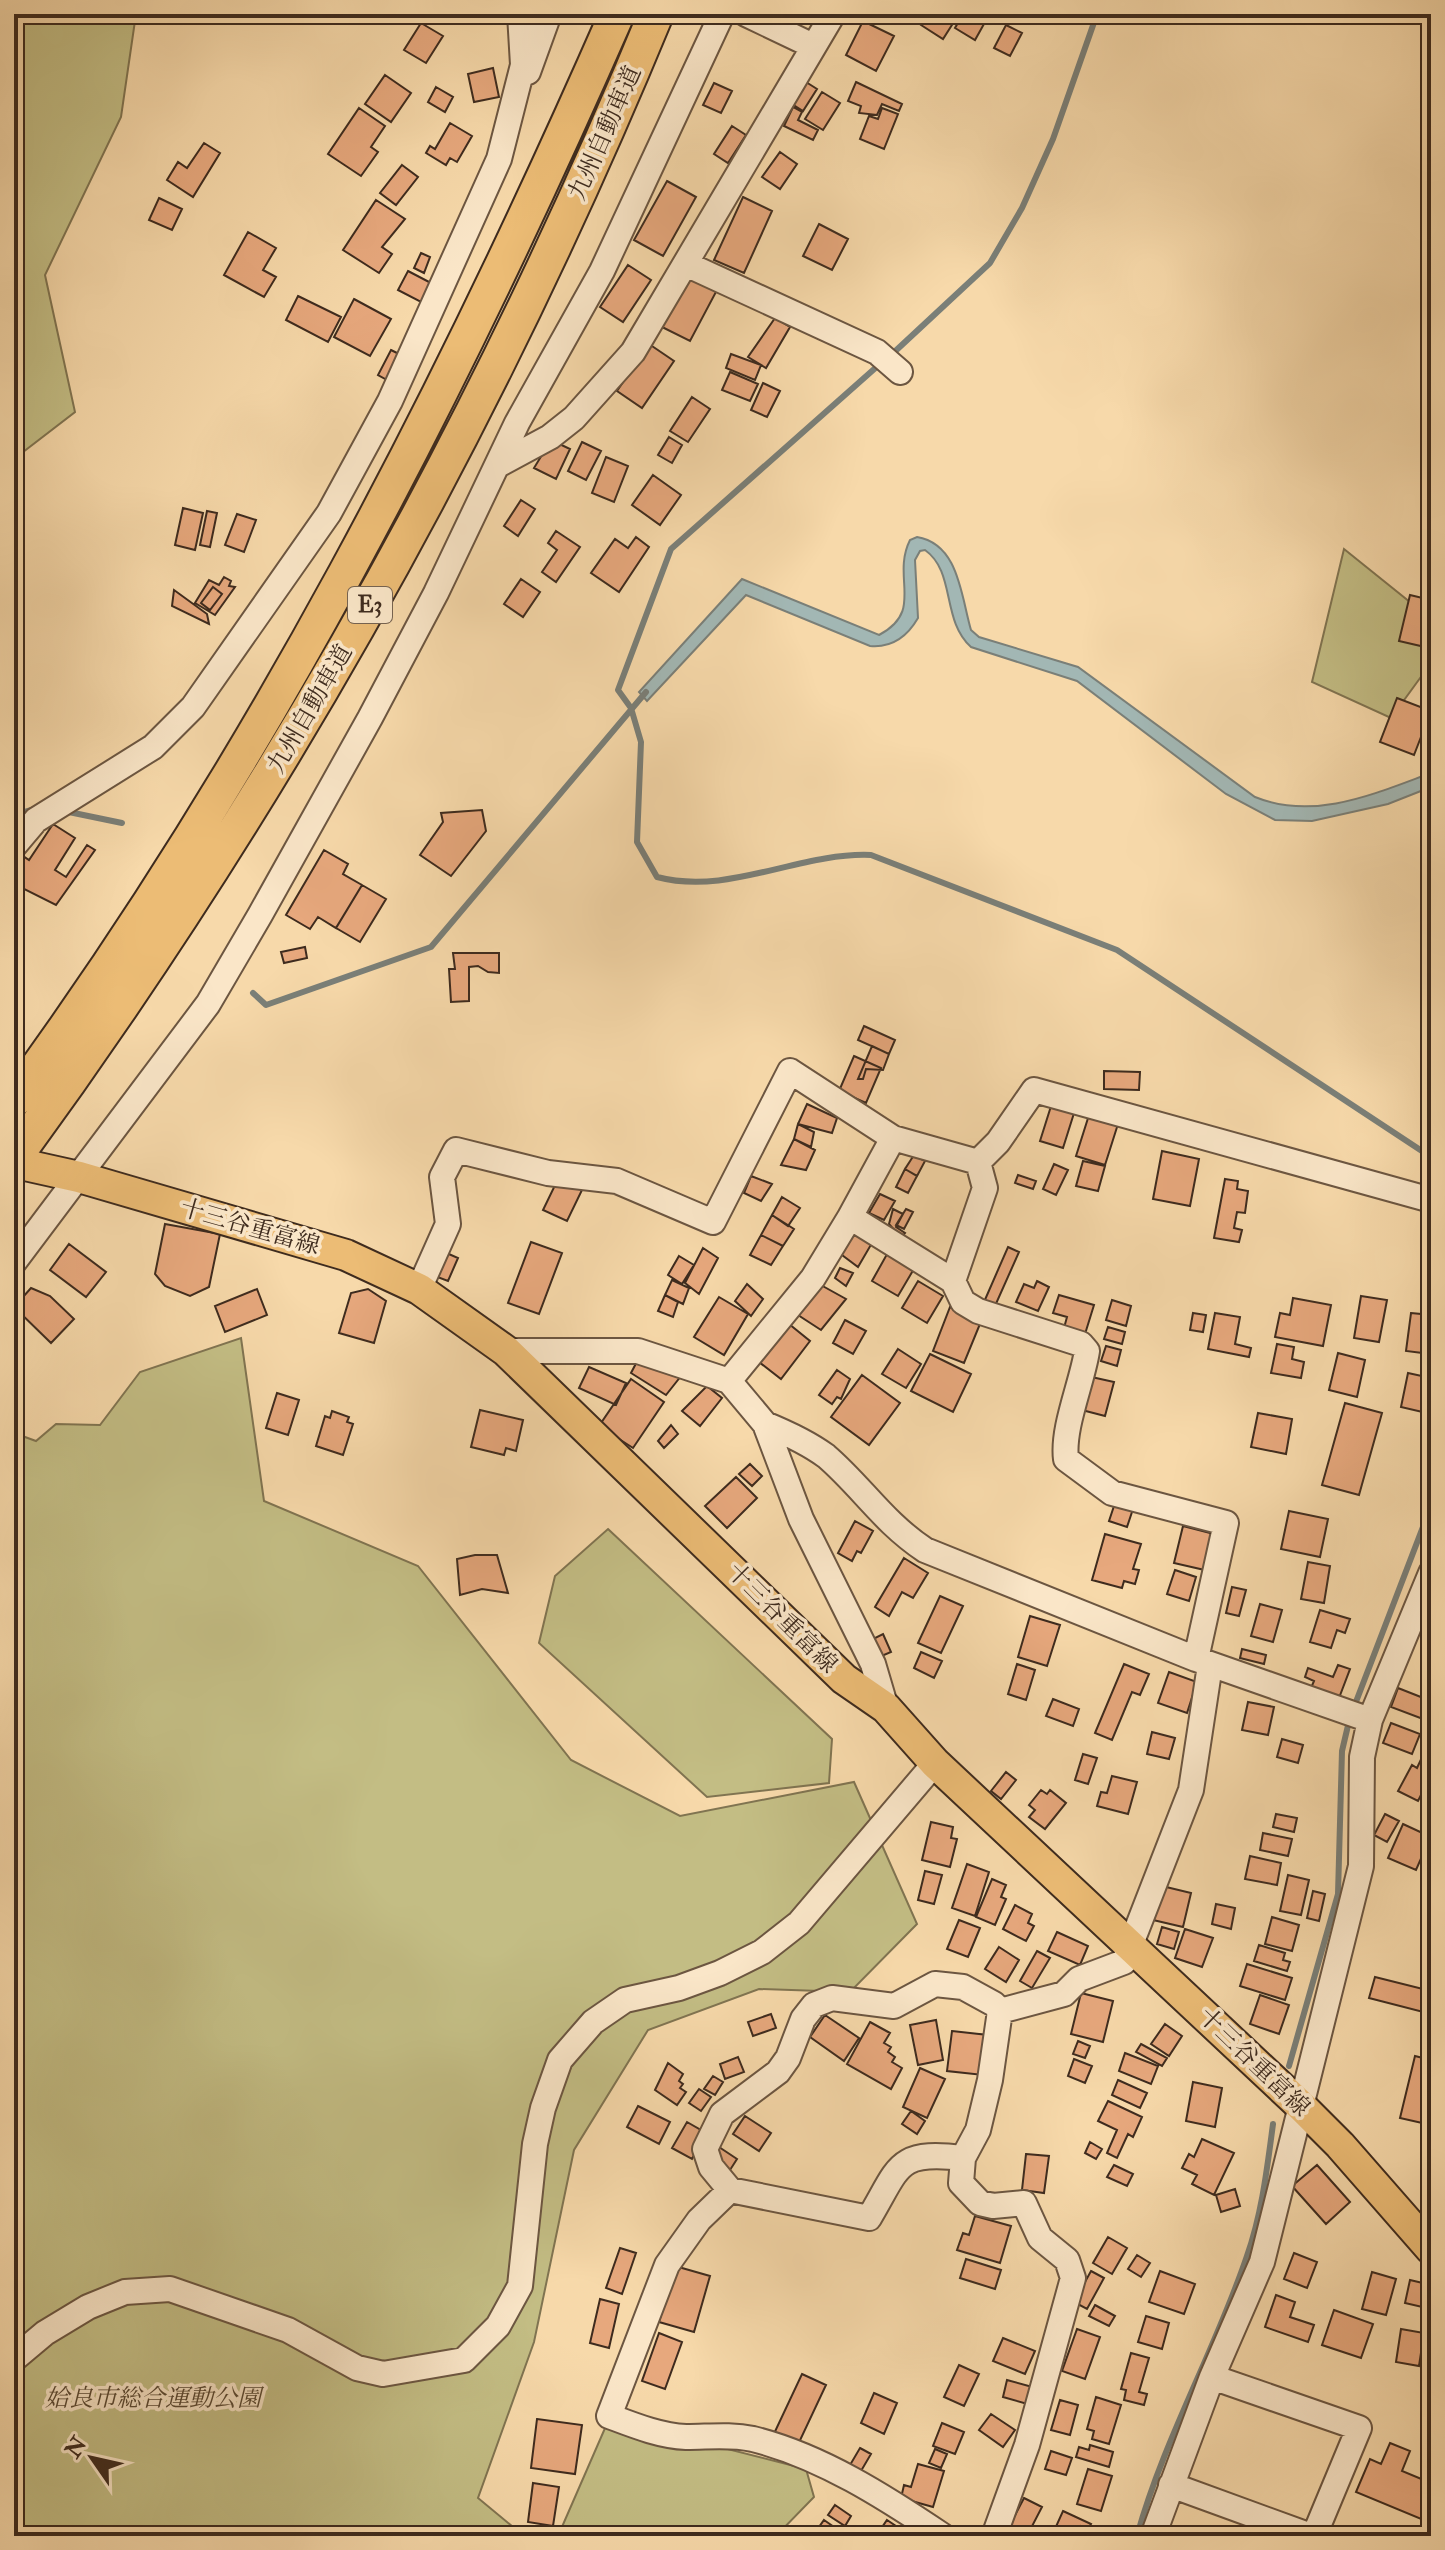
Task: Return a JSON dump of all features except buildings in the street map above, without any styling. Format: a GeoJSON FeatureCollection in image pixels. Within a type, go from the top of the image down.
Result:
{"type":"FeatureCollection","features":[{"type":"Feature","properties":{"kind":"highway"},"geometry":{"type":"LineString","coordinates":[[429,419],[493,287],[547,159],[599,14]]}},
{"type":"Feature","properties":{"kind":"highway","name":"九州自動車道"},"geometry":{"type":"LineString","coordinates":[[14,1100],[208,816],[291,676],[429,419],[501,273],[617,14]]}},
{"type":"Feature","properties":{"kind":"highway","name":"九州自動車道"},"geometry":{"type":"LineString","coordinates":[[19,1162],[238,831],[392,565],[521,318],[591,169],[656,14]]}},
{"type":"Feature","properties":{"kind":"highway"},"geometry":{"type":"LineString","coordinates":[[521,318],[599,170],[670,14]]}},
{"type":"Feature","properties":{"kind":"main road","name":"十三谷重富線"},"geometry":{"type":"LineString","coordinates":[[19,1162],[346,1255],[419,1289],[506,1351],[844,1679],[886,1708],[935,1763],[1299,2104],[1340,2145],[1431,2249]]}},
{"type":"Feature","properties":{"kind":"street"},"geometry":{"type":"LineString","coordinates":[[514,111],[523,65],[520,14]]}},
{"type":"Feature","properties":{"kind":"street"},"geometry":{"type":"LineString","coordinates":[[14,846],[36,820],[153,747],[193,707],[329,513],[390,401],[478,213],[549,14]]}},
{"type":"Feature","properties":{"kind":"street"},"geometry":{"type":"LineString","coordinates":[[14,1262],[208,1004],[253,928],[400,662],[517,423],[602,271],[722,14]]}},
{"type":"Feature","properties":{"kind":"street"},"geometry":{"type":"LineString","coordinates":[[746,14],[813,46]]}},
{"type":"Feature","properties":{"kind":"street"},"geometry":{"type":"LineString","coordinates":[[498,465],[550,437],[604,389],[633,352],[833,14]]}},
{"type":"Feature","properties":{"kind":"street"},"geometry":{"type":"LineString","coordinates":[[686,264],[890,364]]}},
{"type":"Feature","properties":{"kind":"street"},"geometry":{"type":"LineString","coordinates":[[419,1289],[448,1224],[442,1177],[456,1150],[548,1173],[617,1181],[713,1222],[790,1071],[893,1138],[978,1162]]}},
{"type":"Feature","properties":{"kind":"street"},"geometry":{"type":"LineString","coordinates":[[978,1162],[998,1142],[1034,1090],[1431,1200]]}},
{"type":"Feature","properties":{"kind":"street"},"geometry":{"type":"LineString","coordinates":[[729,1381],[813,1278],[893,1138]]}},
{"type":"Feature","properties":{"kind":"street"},"geometry":{"type":"LineString","coordinates":[[953,1281],[985,1188],[978,1162]]}},
{"type":"Feature","properties":{"kind":"street"},"geometry":{"type":"LineString","coordinates":[[850,1217],[953,1281],[963,1302],[978,1311],[1081,1344],[1087,1351],[1064,1444],[1066,1459],[1112,1493],[1226,1523],[1203,1662],[1191,1790],[1132,1945],[1124,1962],[1079,1979],[1064,1994],[1000,2011]]}},
{"type":"Feature","properties":{"kind":"street"},"geometry":{"type":"LineString","coordinates":[[506,1351],[638,1351],[729,1381],[765,1424],[801,1519],[873,1664],[886,1708]]}},
{"type":"Feature","properties":{"kind":"street"},"geometry":{"type":"LineString","coordinates":[[765,1424],[803,1440],[827,1458],[895,1530],[925,1550],[1053,1605],[1203,1662],[1370,1720]]}},
{"type":"Feature","properties":{"kind":"street"},"geometry":{"type":"LineString","coordinates":[[1153,2536],[1212,2377],[1262,2262],[1285,2175],[1299,2104],[1361,1866],[1362,1757],[1370,1720],[1430,1581]]}},
{"type":"Feature","properties":{"kind":"street"},"geometry":{"type":"LineString","coordinates":[[14,2359],[45,2333],[88,2307],[125,2292],[170,2289],[288,2330],[357,2368],[383,2374],[464,2360],[498,2326],[520,2286],[535,2144],[543,2108],[560,2060],[593,2022],[625,2000],[679,1988],[720,1973],[762,1952],[786,1932],[935,1763]]}},
{"type":"Feature","properties":{"kind":"street"},"geometry":{"type":"LineString","coordinates":[[963,2158],[927,2154],[912,2157],[900,2166],[869,2218],[730,2190],[711,2167],[705,2149],[722,2114],[743,2095],[778,2072],[788,2058],[803,2019],[814,2005],[832,1998],[894,2006],[935,1984],[963,1987],[994,2004],[1000,2011],[990,2080],[978,2130],[963,2158],[961,2183],[969,2195],[993,2206],[1024,2203],[1040,2238],[1067,2260],[1073,2278],[1027,2445],[994,2536]]}},
{"type":"Feature","properties":{"kind":"street"},"geometry":{"type":"LineString","coordinates":[[730,2190],[699,2220],[667,2265],[609,2416],[643,2429],[684,2437],[722,2434],[778,2448],[858,2482],[943,2536]]}},
{"type":"Feature","properties":{"kind":"street"},"geometry":{"type":"LineString","coordinates":[[1171,2485],[1312,2536],[1359,2428],[1212,2377]]}},
{"type":"Feature","properties":{"kind":"green space"},"geometry":{"type":"Polygon","coordinates":[[[14,14],[136,14],[121,117],[45,275],[75,412],[14,459],[14,14]]]}},
{"type":"Feature","properties":{"kind":"green space"},"geometry":{"type":"Polygon","coordinates":[[[1344,549],[1431,619],[1431,663],[1391,718],[1312,682],[1344,549]]]}},
{"type":"Feature","properties":{"kind":"green space","name":"姶良市総合運動公園"},"geometry":{"type":"Polygon","coordinates":[[[241,1338],[264,1501],[418,1566],[571,1760],[680,1816],[854,1782],[917,1924],[850,1992],[759,1989],[648,2030],[574,2150],[534,2342],[478,2498],[524,2536],[14,2536],[14,1433],[36,1441],[56,1424],[100,1425],[140,1372],[241,1338]]]}},
{"type":"Feature","properties":{"kind":"green space"},"geometry":{"type":"Polygon","coordinates":[[[608,1529],[832,1739],[829,1783],[707,1797],[539,1643],[555,1576],[608,1529]]]}},
{"type":"Feature","properties":{"kind":"green space"},"geometry":{"type":"Polygon","coordinates":[[[609,2419],[806,2469],[814,2497],[776,2536],[558,2536],[609,2419]]]}},
{"type":"Feature","properties":{"kind":"shaded area"},"geometry":{"type":"Polygon","coordinates":[[[917,537],[942,550],[950,561],[961,587],[971,630],[979,637],[1078,667],[1255,797],[1277,804],[1299,806],[1344,802],[1431,773],[1431,787],[1388,804],[1312,821],[1275,820],[1226,794],[1077,681],[971,647],[956,624],[941,571],[935,559],[925,550],[920,551],[915,560],[918,618],[904,636],[892,643],[870,646],[746,595],[647,701],[639,692],[742,579],[879,635],[893,626],[901,615],[905,593],[905,554],[910,540],[917,537]]]}},
{"type":"Feature","properties":{"kind":"waterway"},"geometry":{"type":"LineString","coordinates":[[890,356],[990,263],[1022,208],[1053,139],[1097,14]]}},
{"type":"Feature","properties":{"kind":"waterway"},"geometry":{"type":"LineString","coordinates":[[881,363],[671,549],[618,690],[631,708],[641,742],[637,842],[657,877],[711,881],[817,860],[871,855],[1117,950],[1431,1157]]}},
{"type":"Feature","properties":{"kind":"waterway"},"geometry":{"type":"LineString","coordinates":[[253,993],[266,1005],[431,947],[646,692]]}},
{"type":"Feature","properties":{"kind":"waterway"},"geometry":{"type":"LineString","coordinates":[[14,815],[34,809]]}},
{"type":"Feature","properties":{"kind":"waterway"},"geometry":{"type":"LineString","coordinates":[[64,811],[122,823]]}},
{"type":"Feature","properties":{"kind":"waterway"},"geometry":{"type":"LineString","coordinates":[[1354,1707],[1431,1506]]}},
{"type":"Feature","properties":{"kind":"waterway"},"geometry":{"type":"LineString","coordinates":[[1289,2066],[1338,1894],[1342,1751],[1350,1717]]}},
{"type":"Feature","properties":{"kind":"waterway"},"geometry":{"type":"LineString","coordinates":[[1137,2536],[1161,2465],[1247,2256],[1260,2207],[1273,2124]]}}]}
